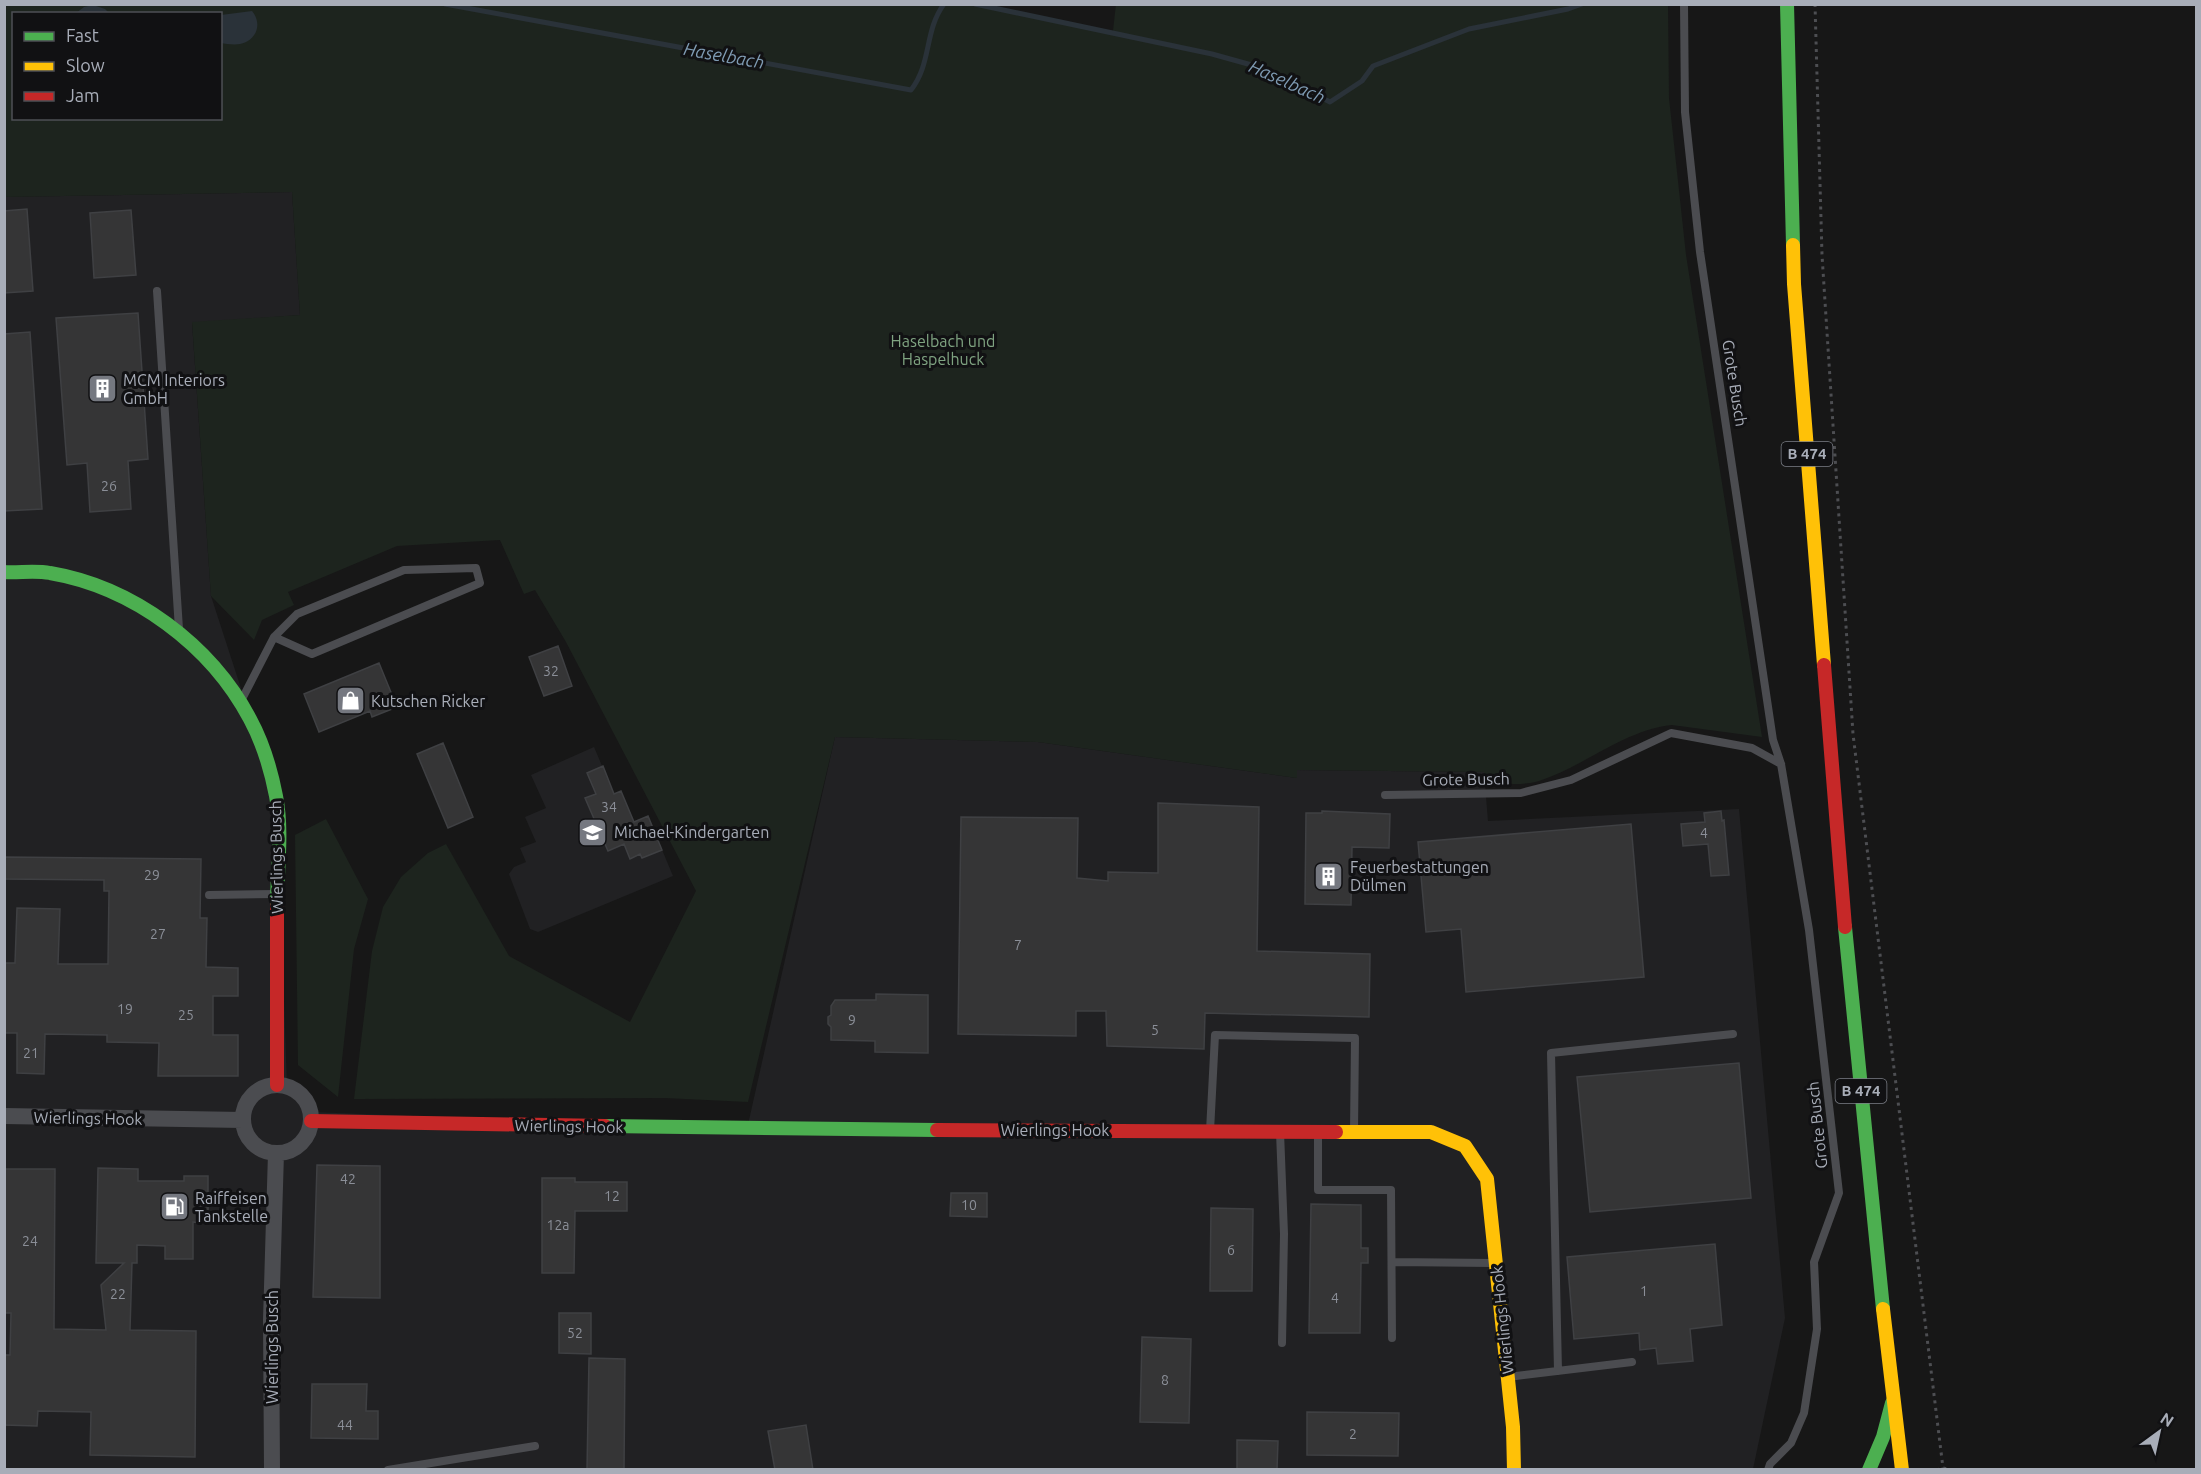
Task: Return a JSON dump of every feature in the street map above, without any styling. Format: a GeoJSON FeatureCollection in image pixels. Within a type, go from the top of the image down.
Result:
{"type":"FeatureCollection","features":[{"type":"Feature","properties":{"kind":"street","name":"B 474"},"geometry":{"type":"LineString","coordinates":[[1787,4],[1794,284],[1843,903],[1880,1280],[1902,1470]]}},
{"type":"Feature","properties":{"kind":"street","name":"Wierlings Busch"},"geometry":{"type":"LineString","coordinates":[[4,572],[49,573],[96,585],[141,606],[180,633],[217,670],[241,701],[264,751],[277,799],[277,1085]]}},
{"type":"Feature","properties":{"kind":"street"},"geometry":{"type":"LineString","coordinates":[[277,1085],[287,1086],[303,1097],[309,1105],[311,1121],[308,1134],[300,1144],[289,1151],[276,1153],[264,1150],[253,1143],[246,1132],[243,1120],[249,1099],[267,1087],[277,1085]]}},
{"type":"Feature","properties":{"kind":"street","name":"Wierlings Hook"},"geometry":{"type":"LineString","coordinates":[[4,1116],[243,1120]]}},
{"type":"Feature","properties":{"kind":"street","name":"Wierlings Hook"},"geometry":{"type":"LineString","coordinates":[[311,1121],[747,1129],[1431,1132],[1465,1146],[1487,1179],[1513,1427],[1514,1470]]}},
{"type":"Feature","properties":{"kind":"street","name":"Wierlings Busch"},"geometry":{"type":"LineString","coordinates":[[272,1470],[271,1320],[276,1153]]}},
{"type":"Feature","properties":{"kind":"street"},"geometry":{"type":"LineString","coordinates":[[1869,1470],[1883,1437],[1893,1398]]}},
{"type":"Feature","properties":{"kind":"lane","name":"Grote Busch"},"geometry":{"type":"LineString","coordinates":[[1684,4],[1685,112],[1700,252],[1773,740],[1781,764],[1809,930],[1839,1193],[1814,1262],[1817,1329],[1804,1413],[1791,1443],[1770,1464],[1768,1470]]}},
{"type":"Feature","properties":{"kind":"lane"},"geometry":{"type":"LineString","coordinates":[[157,291],[180,633]]}},
{"type":"Feature","properties":{"kind":"lane"},"geometry":{"type":"LineString","coordinates":[[241,701],[274,637],[297,614],[404,570],[476,568],[480,583],[312,654],[274,637]]}},
{"type":"Feature","properties":{"kind":"lane","name":"Grote Busch"},"geometry":{"type":"LineString","coordinates":[[1385,795],[1521,793],[1571,780],[1671,733],[1752,748],[1781,764]]}},
{"type":"Feature","properties":{"kind":"lane"},"geometry":{"type":"LineString","coordinates":[[208,896],[277,894]]}},
{"type":"Feature","properties":{"kind":"lane"},"geometry":{"type":"LineString","coordinates":[[1558,1371],[1551,1053],[1733,1034]]}},
{"type":"Feature","properties":{"kind":"lane"},"geometry":{"type":"LineString","coordinates":[[1210,1131],[1215,1035],[1355,1038],[1354,1132]]}},
{"type":"Feature","properties":{"kind":"lane"},"geometry":{"type":"LineString","coordinates":[[1280,1131],[1284,1234],[1281,1343]]}},
{"type":"Feature","properties":{"kind":"lane"},"geometry":{"type":"LineString","coordinates":[[1318,1132],[1318,1190],[1391,1190],[1392,1338]]}},
{"type":"Feature","properties":{"kind":"lane"},"geometry":{"type":"LineString","coordinates":[[1392,1263],[1496,1263]]}},
{"type":"Feature","properties":{"kind":"lane"},"geometry":{"type":"LineString","coordinates":[[1508,1377],[1632,1362]]}},
{"type":"Feature","properties":{"kind":"lane"},"geometry":{"type":"LineString","coordinates":[[388,1470],[535,1446]]}},
{"type":"Feature","properties":{"kind":"path"},"geometry":{"type":"LineString","coordinates":[[1815,4],[1822,255],[1853,734],[1942,1468]]}},
{"type":"Feature","properties":{"kind":"path"},"geometry":{"type":"LineString","coordinates":[[1936,1470],[1942,1468],[1951,1470]]}},
{"type":"Feature","properties":{"kind":"shaded area"},"geometry":{"type":"Polygon","coordinates":[[[93,5],[108,12],[77,12],[84,7],[93,5]]]}},
{"type":"Feature","properties":{"kind":"shaded area"},"geometry":{"type":"Polygon","coordinates":[[[252,11],[257,21],[254,36],[240,44],[222,43],[222,15],[252,11]]]}},
{"type":"Feature","properties":{"kind":"shaded area"},"geometry":{"type":"Polygon","coordinates":[[[292,192],[300,315],[192,323],[211,596],[277,799],[287,1086],[303,1097],[311,1112],[747,1129],[835,737],[1038,742],[1297,778],[1297,770],[1484,772],[1488,821],[1739,809],[1785,1318],[1753,1469],[5,1469],[4,197],[292,192]]]}},
{"type":"Feature","properties":{"kind":"shaded area","name":"Michael-Kindergarten"},"geometry":{"type":"Polygon","coordinates":[[[594,747],[614,794],[621,791],[634,821],[648,816],[673,876],[538,932],[530,929],[509,874],[514,867],[526,862],[520,848],[536,842],[525,817],[546,808],[531,775],[594,747]]]}},
{"type":"Feature","properties":{"kind":"green space","name":"Haselbach und Haspelhuck"},"geometry":{"type":"Polygon","coordinates":[[[982,4],[1113,31],[1116,4],[1668,5],[1669,98],[1686,255],[1762,737],[1672,725],[1654,728],[1621,741],[1572,767],[1539,781],[1512,784],[1484,783],[1484,772],[1297,770],[1297,778],[1038,742],[835,737],[748,1102],[665,1098],[354,1099],[372,951],[383,907],[401,877],[428,853],[446,844],[509,956],[630,1022],[696,891],[566,642],[535,590],[524,594],[500,540],[397,546],[288,592],[294,605],[262,620],[254,640],[211,596],[192,322],[300,315],[292,192],[5,197],[4,5],[982,4]]]}},
{"type":"Feature","properties":{"kind":"green space"},"geometry":{"type":"Polygon","coordinates":[[[326,819],[368,899],[354,949],[338,1097],[298,1065],[295,835],[326,819]]]}},
{"type":"Feature","properties":{"kind":"building"},"geometry":{"type":"Polygon","coordinates":[[[27,209],[33,291],[4,293],[4,211],[27,209]]]}},
{"type":"Feature","properties":{"kind":"building"},"geometry":{"type":"Polygon","coordinates":[[[131,210],[136,275],[94,278],[90,213],[131,210]]]}},
{"type":"Feature","properties":{"kind":"building","name":"MCM Interiors GmbH"},"geometry":{"type":"Polygon","coordinates":[[[138,313],[148,459],[128,461],[131,509],[90,512],[87,463],[67,465],[56,318],[138,313]]]}},
{"type":"Feature","properties":{"kind":"building"},"geometry":{"type":"Polygon","coordinates":[[[30,332],[42,509],[4,511],[4,334],[30,332]]]}},
{"type":"Feature","properties":{"kind":"building"},"geometry":{"type":"Polygon","coordinates":[[[558,646],[572,686],[544,696],[529,657],[558,646]]]}},
{"type":"Feature","properties":{"kind":"building","name":"Kutschen Ricker"},"geometry":{"type":"Polygon","coordinates":[[[379,663],[397,707],[372,717],[370,711],[319,732],[304,694],[379,663]]]}},
{"type":"Feature","properties":{"kind":"building"},"geometry":{"type":"Polygon","coordinates":[[[443,743],[473,817],[448,828],[417,754],[443,743]]]}},
{"type":"Feature","properties":{"kind":"building"},"geometry":{"type":"Polygon","coordinates":[[[603,766],[614,794],[621,791],[634,822],[648,816],[662,850],[642,858],[640,854],[630,859],[624,844],[608,851],[585,798],[596,794],[587,773],[603,766]]]}},
{"type":"Feature","properties":{"kind":"building"},"geometry":{"type":"Polygon","coordinates":[[[1158,803],[1259,807],[1257,951],[1370,954],[1369,1017],[1205,1013],[1204,1049],[1107,1046],[1106,1011],[1076,1011],[1076,1036],[958,1034],[961,817],[1078,818],[1077,878],[1108,881],[1108,872],[1158,873],[1158,803]]]}},
{"type":"Feature","properties":{"kind":"building","name":"Feuerbestattungen Dülmen"},"geometry":{"type":"Polygon","coordinates":[[[1322,811],[1390,814],[1389,848],[1352,847],[1351,905],[1305,904],[1306,813],[1322,813],[1322,811]]]}},
{"type":"Feature","properties":{"kind":"building"},"geometry":{"type":"Polygon","coordinates":[[[1721,811],[1722,821],[1724,820],[1729,875],[1711,876],[1708,844],[1683,846],[1681,824],[1705,822],[1704,813],[1721,811]]]}},
{"type":"Feature","properties":{"kind":"building"},"geometry":{"type":"Polygon","coordinates":[[[1631,824],[1644,977],[1466,992],[1461,929],[1426,932],[1418,842],[1631,824]]]}},
{"type":"Feature","properties":{"kind":"building"},"geometry":{"type":"Polygon","coordinates":[[[4,857],[201,859],[200,918],[207,918],[206,967],[238,968],[238,996],[213,996],[213,1035],[238,1035],[238,1076],[158,1076],[159,1043],[107,1042],[107,1035],[45,1034],[44,1074],[17,1073],[17,1033],[4,1033],[4,963],[15,963],[17,908],[60,909],[58,964],[108,964],[109,891],[104,891],[104,880],[4,879],[4,857]]]}},
{"type":"Feature","properties":{"kind":"building"},"geometry":{"type":"Polygon","coordinates":[[[876,994],[928,995],[928,1053],[875,1052],[875,1041],[831,1040],[828,1017],[831,1015],[831,1006],[835,1000],[876,1000],[876,994]]]}},
{"type":"Feature","properties":{"kind":"building"},"geometry":{"type":"Polygon","coordinates":[[[1739,1063],[1751,1198],[1590,1212],[1577,1077],[1739,1063]]]}},
{"type":"Feature","properties":{"kind":"building"},"geometry":{"type":"Polygon","coordinates":[[[317,1165],[380,1166],[380,1298],[313,1297],[317,1165]]]}},
{"type":"Feature","properties":{"kind":"building"},"geometry":{"type":"Polygon","coordinates":[[[98,1168],[138,1169],[138,1181],[184,1181],[184,1176],[208,1176],[208,1223],[193,1222],[193,1259],[165,1259],[165,1246],[137,1245],[137,1263],[132,1263],[130,1330],[196,1331],[195,1457],[90,1455],[91,1412],[38,1411],[37,1426],[4,1425],[4,1355],[10,1355],[11,1313],[4,1313],[4,1169],[55,1169],[54,1329],[106,1330],[101,1285],[124,1263],[96,1263],[98,1168]]]}},
{"type":"Feature","properties":{"kind":"building"},"geometry":{"type":"Polygon","coordinates":[[[542,1178],[575,1178],[575,1182],[627,1182],[627,1211],[575,1211],[574,1273],[542,1273],[542,1178]]]}},
{"type":"Feature","properties":{"kind":"building"},"geometry":{"type":"Polygon","coordinates":[[[951,1193],[987,1193],[987,1217],[950,1216],[951,1193]]]}},
{"type":"Feature","properties":{"kind":"building"},"geometry":{"type":"Polygon","coordinates":[[[1311,1204],[1361,1205],[1361,1248],[1368,1248],[1368,1263],[1361,1263],[1360,1333],[1309,1333],[1311,1204]]]}},
{"type":"Feature","properties":{"kind":"building"},"geometry":{"type":"Polygon","coordinates":[[[1211,1208],[1253,1209],[1252,1291],[1210,1291],[1211,1208]]]}},
{"type":"Feature","properties":{"kind":"building"},"geometry":{"type":"Polygon","coordinates":[[[1715,1244],[1722,1325],[1690,1329],[1693,1361],[1658,1364],[1656,1348],[1640,1350],[1639,1333],[1574,1339],[1567,1257],[1715,1244]]]}},
{"type":"Feature","properties":{"kind":"building"},"geometry":{"type":"Polygon","coordinates":[[[559,1313],[591,1313],[591,1354],[559,1353],[559,1313]]]}},
{"type":"Feature","properties":{"kind":"building"},"geometry":{"type":"Polygon","coordinates":[[[1142,1337],[1191,1339],[1189,1423],[1140,1422],[1142,1337]]]}},
{"type":"Feature","properties":{"kind":"building"},"geometry":{"type":"Polygon","coordinates":[[[589,1358],[625,1359],[624,1470],[587,1470],[589,1358]]]}},
{"type":"Feature","properties":{"kind":"building"},"geometry":{"type":"Polygon","coordinates":[[[312,1384],[367,1384],[366,1411],[378,1411],[378,1439],[311,1438],[312,1384]]]}},
{"type":"Feature","properties":{"kind":"building"},"geometry":{"type":"Polygon","coordinates":[[[1307,1412],[1399,1413],[1398,1456],[1307,1455],[1307,1412]]]}},
{"type":"Feature","properties":{"kind":"building"},"geometry":{"type":"Polygon","coordinates":[[[806,1425],[813,1470],[775,1470],[768,1431],[806,1425]]]}},
{"type":"Feature","properties":{"kind":"building"},"geometry":{"type":"Polygon","coordinates":[[[1237,1440],[1278,1441],[1277,1470],[1237,1469],[1237,1440]]]}},
{"type":"Feature","properties":{"kind":"waterway","name":"Haselbach"},"geometry":{"type":"LineString","coordinates":[[445,4],[911,90],[918,80],[933,25],[944,4]]}},
{"type":"Feature","properties":{"kind":"waterway","name":"Haselbach"},"geometry":{"type":"LineString","coordinates":[[975,4],[1212,54],[1266,69],[1330,102],[1362,81],[1373,66],[1469,29],[1568,9],[1582,4]]}},
{"type":"Feature","properties":{"kind":"traffic: fast"},"geometry":{"type":"LineString","coordinates":[[1787,4],[1793,245]]}},
{"type":"Feature","properties":{"kind":"traffic: fast"},"geometry":{"type":"LineString","coordinates":[[4,572],[50,573],[81,580],[111,591],[166,624],[214,667],[234,692],[255,728],[272,776],[279,823],[277,906]]}},
{"type":"Feature","properties":{"kind":"traffic: fast"},"geometry":{"type":"LineString","coordinates":[[1845,927],[1883,1309]]}},
{"type":"Feature","properties":{"kind":"traffic: fast"},"geometry":{"type":"LineString","coordinates":[[605,1126],[937,1130]]}},
{"type":"Feature","properties":{"kind":"traffic: fast"},"geometry":{"type":"LineString","coordinates":[[1869,1470],[1883,1437],[1892,1403]]}},
{"type":"Feature","properties":{"kind":"traffic: slow"},"geometry":{"type":"LineString","coordinates":[[1793,245],[1794,284],[1824,665]]}},
{"type":"Feature","properties":{"kind":"traffic: slow"},"geometry":{"type":"LineString","coordinates":[[1336,1132],[1431,1132],[1465,1146],[1487,1179],[1513,1427],[1514,1470]]}},
{"type":"Feature","properties":{"kind":"traffic: slow"},"geometry":{"type":"LineString","coordinates":[[1883,1309],[1902,1470]]}},
{"type":"Feature","properties":{"kind":"traffic: jam"},"geometry":{"type":"LineString","coordinates":[[1824,665],[1845,927]]}},
{"type":"Feature","properties":{"kind":"traffic: jam"},"geometry":{"type":"LineString","coordinates":[[277,906],[277,1085]]}},
{"type":"Feature","properties":{"kind":"traffic: jam"},"geometry":{"type":"LineString","coordinates":[[311,1121],[605,1126]]}},
{"type":"Feature","properties":{"kind":"traffic: jam"},"geometry":{"type":"LineString","coordinates":[[937,1130],[1336,1132]]}},
{"type":"Feature","properties":{"kind":"place","name":"MCM Interiors GmbH"},"geometry":{"type":"Point","coordinates":[102,389]}},
{"type":"Feature","properties":{"kind":"place","name":"Kutschen Ricker"},"geometry":{"type":"Point","coordinates":[350,701]}},
{"type":"Feature","properties":{"kind":"place","name":"Michael-Kindergarten"},"geometry":{"type":"Point","coordinates":[593,832]}},
{"type":"Feature","properties":{"kind":"place","name":"Feuerbestattungen Dülmen"},"geometry":{"type":"Point","coordinates":[1329,876]}},
{"type":"Feature","properties":{"kind":"place","name":"Raiffeisen Tankstelle"},"geometry":{"type":"Point","coordinates":[174,1207]}}]}
